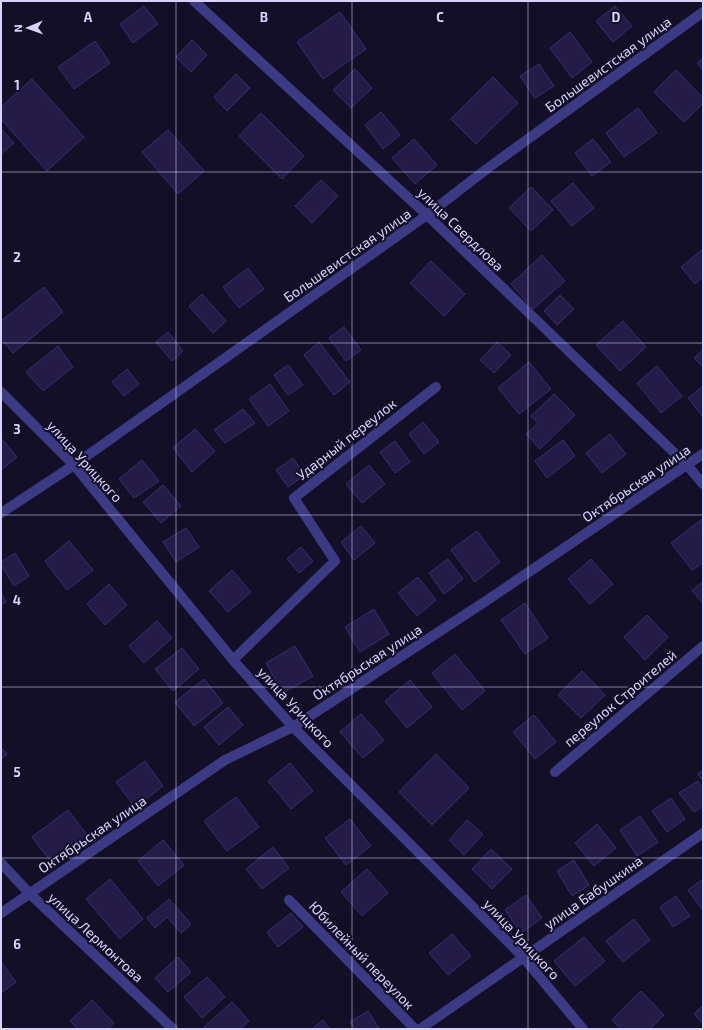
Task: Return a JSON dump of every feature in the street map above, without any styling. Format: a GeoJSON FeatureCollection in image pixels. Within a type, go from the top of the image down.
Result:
{"type":"FeatureCollection","features":[{"type":"Feature","properties":{"kind":"street","name":"улица Свердлова"},"geometry":{"type":"LineString","coordinates":[[194,1],[427,215],[687,465],[703,484]]}},
{"type":"Feature","properties":{"kind":"street","name":"Большевистская улица"},"geometry":{"type":"LineString","coordinates":[[1,512],[74,465],[427,215],[488,168],[703,12]]}},
{"type":"Feature","properties":{"kind":"street","name":"Ударный переулок"},"geometry":{"type":"LineString","coordinates":[[233,660],[335,561],[294,498],[436,387]]}},
{"type":"Feature","properties":{"kind":"street","name":"улица Урицкого"},"geometry":{"type":"LineString","coordinates":[[1,392],[74,465],[233,660],[292,727],[522,957],[583,1029]]}},
{"type":"Feature","properties":{"kind":"street","name":"Октябрьская улица"},"geometry":{"type":"LineString","coordinates":[[1,913],[225,760],[292,727],[479,606],[703,454]]}},
{"type":"Feature","properties":{"kind":"street","name":"переулок Строителей"},"geometry":{"type":"LineString","coordinates":[[555,772],[703,646]]}},
{"type":"Feature","properties":{"kind":"street","name":"улица Бабушкина"},"geometry":{"type":"LineString","coordinates":[[420,1029],[703,833]]}},
{"type":"Feature","properties":{"kind":"street","name":"улица Лермонтова"},"geometry":{"type":"LineString","coordinates":[[1,863],[29,893],[173,1029]]}},
{"type":"Feature","properties":{"kind":"street","name":"Юбилейный переулок"},"geometry":{"type":"LineString","coordinates":[[290,900],[415,1029]]}},
{"type":"Feature","properties":{"kind":"building"},"geometry":{"type":"Polygon","coordinates":[[[144,6],[158,24],[133,43],[120,24],[144,6]]]}},
{"type":"Feature","properties":{"kind":"building"},"geometry":{"type":"Polygon","coordinates":[[[615,6],[632,26],[613,42],[596,21],[615,6]]]}},
{"type":"Feature","properties":{"kind":"building"},"geometry":{"type":"Polygon","coordinates":[[[340,12],[366,49],[323,79],[297,42],[340,12]]]}},
{"type":"Feature","properties":{"kind":"building"},"geometry":{"type":"Polygon","coordinates":[[[570,32],[592,62],[572,78],[550,48],[570,32]]]}},
{"type":"Feature","properties":{"kind":"building"},"geometry":{"type":"Polygon","coordinates":[[[192,40],[207,55],[191,72],[176,57],[192,40]]]}},
{"type":"Feature","properties":{"kind":"building"},"geometry":{"type":"Polygon","coordinates":[[[95,41],[110,63],[74,89],[58,67],[95,41]]]}},
{"type":"Feature","properties":{"kind":"building"},"geometry":{"type":"Polygon","coordinates":[[[703,58],[703,71],[697,63],[703,58]]]}},
{"type":"Feature","properties":{"kind":"building"},"geometry":{"type":"Polygon","coordinates":[[[539,64],[554,86],[535,98],[520,76],[539,64]]]}},
{"type":"Feature","properties":{"kind":"building"},"geometry":{"type":"Polygon","coordinates":[[[355,69],[372,88],[351,108],[333,90],[355,69]]]}},
{"type":"Feature","properties":{"kind":"building"},"geometry":{"type":"Polygon","coordinates":[[[676,70],[703,98],[703,103],[684,122],[654,92],[676,70]]]}},
{"type":"Feature","properties":{"kind":"building"},"geometry":{"type":"Polygon","coordinates":[[[236,74],[250,88],[227,111],[214,97],[236,74]]]}},
{"type":"Feature","properties":{"kind":"building"},"geometry":{"type":"Polygon","coordinates":[[[493,77],[518,103],[476,144],[451,119],[493,77]]]}},
{"type":"Feature","properties":{"kind":"building"},"geometry":{"type":"Polygon","coordinates":[[[32,79],[84,137],[47,171],[1,119],[1,107],[32,79]]]}},
{"type":"Feature","properties":{"kind":"building"},"geometry":{"type":"Polygon","coordinates":[[[638,108],[657,133],[624,157],[606,133],[638,108]]]}},
{"type":"Feature","properties":{"kind":"building"},"geometry":{"type":"Polygon","coordinates":[[[381,112],[400,135],[383,149],[365,125],[381,112]]]}},
{"type":"Feature","properties":{"kind":"building"},"geometry":{"type":"Polygon","coordinates":[[[261,113],[304,156],[282,179],[239,136],[261,113]]]}},
{"type":"Feature","properties":{"kind":"building"},"geometry":{"type":"Polygon","coordinates":[[[1,129],[14,143],[1,154],[1,129]]]}},
{"type":"Feature","properties":{"kind":"building"},"geometry":{"type":"Polygon","coordinates":[[[168,130],[204,171],[178,194],[142,152],[168,130]]]}},
{"type":"Feature","properties":{"kind":"building"},"geometry":{"type":"Polygon","coordinates":[[[414,139],[437,165],[415,184],[392,158],[414,139]]]}},
{"type":"Feature","properties":{"kind":"building"},"geometry":{"type":"Polygon","coordinates":[[[593,139],[611,162],[592,176],[575,153],[593,139]]]}},
{"type":"Feature","properties":{"kind":"building"},"geometry":{"type":"Polygon","coordinates":[[[321,180],[338,196],[312,223],[295,206],[321,180]]]}},
{"type":"Feature","properties":{"kind":"building"},"geometry":{"type":"Polygon","coordinates":[[[573,183],[594,208],[572,226],[551,201],[573,183]]]}},
{"type":"Feature","properties":{"kind":"building"},"geometry":{"type":"Polygon","coordinates":[[[531,187],[553,210],[531,231],[509,208],[531,187]]]}},
{"type":"Feature","properties":{"kind":"building"},"geometry":{"type":"Polygon","coordinates":[[[703,249],[703,277],[695,284],[681,267],[703,249]]]}},
{"type":"Feature","properties":{"kind":"building"},"geometry":{"type":"Polygon","coordinates":[[[542,255],[565,281],[533,309],[511,284],[542,255]]]}},
{"type":"Feature","properties":{"kind":"building"},"geometry":{"type":"Polygon","coordinates":[[[431,261],[465,294],[444,316],[410,283],[431,261]]]}},
{"type":"Feature","properties":{"kind":"building"},"geometry":{"type":"Polygon","coordinates":[[[248,268],[264,289],[239,308],[223,287],[248,268]]]}},
{"type":"Feature","properties":{"kind":"building"},"geometry":{"type":"Polygon","coordinates":[[[44,287],[63,312],[13,353],[1,338],[1,321],[44,287]]]}},
{"type":"Feature","properties":{"kind":"building"},"geometry":{"type":"Polygon","coordinates":[[[202,294],[226,321],[213,333],[189,306],[202,294]]]}},
{"type":"Feature","properties":{"kind":"building"},"geometry":{"type":"Polygon","coordinates":[[[560,295],[574,309],[557,325],[544,311],[560,295]]]}},
{"type":"Feature","properties":{"kind":"building"},"geometry":{"type":"Polygon","coordinates":[[[623,321],[646,347],[620,371],[596,345],[623,321]]]}},
{"type":"Feature","properties":{"kind":"building"},"geometry":{"type":"Polygon","coordinates":[[[344,327],[361,350],[346,361],[329,338],[344,327]]]}},
{"type":"Feature","properties":{"kind":"building"},"geometry":{"type":"Polygon","coordinates":[[[168,332],[183,351],[172,361],[156,342],[168,332]]]}},
{"type":"Feature","properties":{"kind":"building"},"geometry":{"type":"Polygon","coordinates":[[[319,342],[350,382],[334,395],[304,355],[319,342]]]}},
{"type":"Feature","properties":{"kind":"building"},"geometry":{"type":"Polygon","coordinates":[[[497,342],[511,355],[494,373],[480,360],[497,342]]]}},
{"type":"Feature","properties":{"kind":"building"},"geometry":{"type":"Polygon","coordinates":[[[58,346],[73,367],[43,391],[26,372],[58,346]]]}},
{"type":"Feature","properties":{"kind":"building"},"geometry":{"type":"Polygon","coordinates":[[[703,350],[703,367],[694,358],[703,350]]]}},
{"type":"Feature","properties":{"kind":"building"},"geometry":{"type":"Polygon","coordinates":[[[529,362],[551,389],[519,414],[498,388],[529,362]]]}},
{"type":"Feature","properties":{"kind":"building"},"geometry":{"type":"Polygon","coordinates":[[[288,365],[303,385],[288,395],[274,375],[288,365]]]}},
{"type":"Feature","properties":{"kind":"building"},"geometry":{"type":"Polygon","coordinates":[[[657,366],[682,396],[661,413],[637,383],[657,366]]]}},
{"type":"Feature","properties":{"kind":"building"},"geometry":{"type":"Polygon","coordinates":[[[127,369],[139,384],[124,396],[112,382],[127,369]]]}},
{"type":"Feature","properties":{"kind":"building"},"geometry":{"type":"Polygon","coordinates":[[[270,384],[289,411],[268,426],[249,399],[270,384]]]}},
{"type":"Feature","properties":{"kind":"building"},"geometry":{"type":"Polygon","coordinates":[[[703,386],[703,417],[688,398],[703,386]]]}},
{"type":"Feature","properties":{"kind":"building"},"geometry":{"type":"Polygon","coordinates":[[[554,394],[575,415],[540,449],[526,434],[538,423],[531,416],[554,394]]]}},
{"type":"Feature","properties":{"kind":"building"},"geometry":{"type":"Polygon","coordinates":[[[243,409],[255,423],[225,443],[214,430],[243,409]]]}},
{"type":"Feature","properties":{"kind":"building"},"geometry":{"type":"Polygon","coordinates":[[[423,422],[439,442],[424,454],[409,434],[423,422]]]}},
{"type":"Feature","properties":{"kind":"building"},"geometry":{"type":"Polygon","coordinates":[[[195,429],[215,451],[192,472],[173,448],[195,429]]]}},
{"type":"Feature","properties":{"kind":"building"},"geometry":{"type":"Polygon","coordinates":[[[610,434],[626,454],[602,473],[586,453],[610,434]]]}},
{"type":"Feature","properties":{"kind":"building"},"geometry":{"type":"Polygon","coordinates":[[[1,438],[17,457],[1,470],[1,438]]]}},
{"type":"Feature","properties":{"kind":"building"},"geometry":{"type":"Polygon","coordinates":[[[563,440],[575,456],[547,478],[535,461],[563,440]]]}},
{"type":"Feature","properties":{"kind":"building"},"geometry":{"type":"Polygon","coordinates":[[[395,441],[410,462],[395,473],[380,452],[395,441]]]}},
{"type":"Feature","properties":{"kind":"building"},"geometry":{"type":"Polygon","coordinates":[[[293,458],[305,475],[288,487],[276,470],[293,458]]]}},
{"type":"Feature","properties":{"kind":"building"},"geometry":{"type":"Polygon","coordinates":[[[142,460],[159,481],[134,498],[119,479],[142,460]]]}},
{"type":"Feature","properties":{"kind":"building"},"geometry":{"type":"Polygon","coordinates":[[[369,465],[385,484],[362,503],[346,484],[369,465]]]}},
{"type":"Feature","properties":{"kind":"building"},"geometry":{"type":"Polygon","coordinates":[[[163,485],[181,506],[161,523],[143,502],[163,485]]]}},
{"type":"Feature","properties":{"kind":"building"},"geometry":{"type":"Polygon","coordinates":[[[702,519],[703,563],[692,570],[671,543],[702,519]]]}},
{"type":"Feature","properties":{"kind":"building"},"geometry":{"type":"Polygon","coordinates":[[[361,526],[375,543],[354,560],[341,542],[361,526]]]}},
{"type":"Feature","properties":{"kind":"building"},"geometry":{"type":"Polygon","coordinates":[[[186,528],[199,547],[176,562],[163,542],[186,528]]]}},
{"type":"Feature","properties":{"kind":"building"},"geometry":{"type":"Polygon","coordinates":[[[477,531],[500,562],[475,582],[451,550],[477,531]]]}},
{"type":"Feature","properties":{"kind":"building"},"geometry":{"type":"Polygon","coordinates":[[[69,541],[93,570],[67,590],[45,561],[69,541]]]}},
{"type":"Feature","properties":{"kind":"building"},"geometry":{"type":"Polygon","coordinates":[[[301,547],[313,561],[299,573],[287,559],[301,547]]]}},
{"type":"Feature","properties":{"kind":"building"},"geometry":{"type":"Polygon","coordinates":[[[15,553],[29,576],[14,586],[1,565],[1,562],[15,553]]]}},
{"type":"Feature","properties":{"kind":"building"},"geometry":{"type":"Polygon","coordinates":[[[448,559],[463,579],[444,594],[429,573],[448,559]]]}},
{"type":"Feature","properties":{"kind":"building"},"geometry":{"type":"Polygon","coordinates":[[[591,559],[613,584],[590,604],[568,579],[591,559]]]}},
{"type":"Feature","properties":{"kind":"building"},"geometry":{"type":"Polygon","coordinates":[[[232,570],[251,592],[228,612],[209,591],[232,570]]]}},
{"type":"Feature","properties":{"kind":"building"},"geometry":{"type":"Polygon","coordinates":[[[418,577],[436,600],[417,616],[398,593],[418,577]]]}},
{"type":"Feature","properties":{"kind":"building"},"geometry":{"type":"Polygon","coordinates":[[[703,581],[703,603],[692,591],[703,581]]]}},
{"type":"Feature","properties":{"kind":"building"},"geometry":{"type":"Polygon","coordinates":[[[109,584],[127,605],[105,625],[87,604],[109,584]]]}},
{"type":"Feature","properties":{"kind":"building"},"geometry":{"type":"Polygon","coordinates":[[[1,593],[6,602],[1,605],[1,593]]]}},
{"type":"Feature","properties":{"kind":"building"},"geometry":{"type":"Polygon","coordinates":[[[525,603],[548,638],[525,654],[501,620],[525,603]]]}},
{"type":"Feature","properties":{"kind":"building"},"geometry":{"type":"Polygon","coordinates":[[[374,609],[389,634],[360,652],[345,627],[374,609]]]}},
{"type":"Feature","properties":{"kind":"building"},"geometry":{"type":"Polygon","coordinates":[[[647,615],[668,637],[645,660],[624,637],[647,615]]]}},
{"type":"Feature","properties":{"kind":"building"},"geometry":{"type":"Polygon","coordinates":[[[157,621],[172,638],[144,663],[129,646],[157,621]]]}},
{"type":"Feature","properties":{"kind":"building"},"geometry":{"type":"Polygon","coordinates":[[[295,646],[313,676],[283,693],[266,663],[295,646]]]}},
{"type":"Feature","properties":{"kind":"building"},"geometry":{"type":"Polygon","coordinates":[[[182,648],[199,669],[173,691],[155,669],[182,648]]]}},
{"type":"Feature","properties":{"kind":"building"},"geometry":{"type":"Polygon","coordinates":[[[455,654],[485,691],[462,710],[432,673],[455,654]]]}},
{"type":"Feature","properties":{"kind":"building"},"geometry":{"type":"Polygon","coordinates":[[[582,671],[605,695],[581,718],[558,695],[582,671]]]}},
{"type":"Feature","properties":{"kind":"building"},"geometry":{"type":"Polygon","coordinates":[[[204,679],[223,703],[194,726],[175,702],[204,679]]]}},
{"type":"Feature","properties":{"kind":"building"},"geometry":{"type":"Polygon","coordinates":[[[410,680],[432,707],[407,728],[385,701],[410,680]]]}},
{"type":"Feature","properties":{"kind":"building"},"geometry":{"type":"Polygon","coordinates":[[[228,707],[243,725],[219,745],[204,727],[228,707]]]}},
{"type":"Feature","properties":{"kind":"building"},"geometry":{"type":"Polygon","coordinates":[[[361,714],[384,740],[363,758],[340,732],[361,714]]]}},
{"type":"Feature","properties":{"kind":"building"},"geometry":{"type":"Polygon","coordinates":[[[534,715],[556,742],[535,759],[513,732],[534,715]]]}},
{"type":"Feature","properties":{"kind":"building"},"geometry":{"type":"Polygon","coordinates":[[[1,747],[7,754],[1,759],[1,747]]]}},
{"type":"Feature","properties":{"kind":"building"},"geometry":{"type":"Polygon","coordinates":[[[436,754],[469,788],[432,825],[399,792],[436,754]]]}},
{"type":"Feature","properties":{"kind":"building"},"geometry":{"type":"Polygon","coordinates":[[[145,761],[163,786],[135,807],[116,782],[145,761]]]}},
{"type":"Feature","properties":{"kind":"building"},"geometry":{"type":"Polygon","coordinates":[[[290,763],[313,791],[291,809],[268,781],[290,763]]]}},
{"type":"Feature","properties":{"kind":"building"},"geometry":{"type":"Polygon","coordinates":[[[703,770],[703,781],[698,774],[703,770]]]}},
{"type":"Feature","properties":{"kind":"building"},"geometry":{"type":"Polygon","coordinates":[[[698,781],[703,789],[703,806],[694,812],[679,793],[698,781]]]}},
{"type":"Feature","properties":{"kind":"building"},"geometry":{"type":"Polygon","coordinates":[[[236,797],[259,827],[227,851],[204,821],[236,797]]]}},
{"type":"Feature","properties":{"kind":"building"},"geometry":{"type":"Polygon","coordinates":[[[671,798],[685,819],[667,832],[652,811],[671,798]]]}},
{"type":"Feature","properties":{"kind":"building"},"geometry":{"type":"Polygon","coordinates":[[[68,810],[91,840],[55,867],[32,837],[68,810]]]}},
{"type":"Feature","properties":{"kind":"building"},"geometry":{"type":"Polygon","coordinates":[[[640,816],[658,842],[637,856],[620,830],[640,816]]]}},
{"type":"Feature","properties":{"kind":"building"},"geometry":{"type":"Polygon","coordinates":[[[350,819],[371,846],[346,865],[325,838],[350,819]]]}},
{"type":"Feature","properties":{"kind":"building"},"geometry":{"type":"Polygon","coordinates":[[[467,820],[483,834],[464,855],[449,840],[467,820]]]}},
{"type":"Feature","properties":{"kind":"building"},"geometry":{"type":"Polygon","coordinates":[[[597,824],[616,848],[594,866],[575,843],[597,824]]]}},
{"type":"Feature","properties":{"kind":"building"},"geometry":{"type":"Polygon","coordinates":[[[163,840],[184,865],[158,886],[138,861],[163,840]]]}},
{"type":"Feature","properties":{"kind":"building"},"geometry":{"type":"Polygon","coordinates":[[[273,847],[289,868],[262,889],[246,869],[273,847]]]}},
{"type":"Feature","properties":{"kind":"building"},"geometry":{"type":"Polygon","coordinates":[[[491,849],[512,869],[492,889],[472,869],[491,849]]]}},
{"type":"Feature","properties":{"kind":"building"},"geometry":{"type":"Polygon","coordinates":[[[574,860],[589,885],[572,896],[557,871],[574,860]]]}},
{"type":"Feature","properties":{"kind":"building"},"geometry":{"type":"Polygon","coordinates":[[[367,869],[388,893],[362,916],[341,892],[367,869]]]}},
{"type":"Feature","properties":{"kind":"building"},"geometry":{"type":"Polygon","coordinates":[[[110,879],[143,919],[120,939],[86,899],[110,879]]]}},
{"type":"Feature","properties":{"kind":"building"},"geometry":{"type":"Polygon","coordinates":[[[703,879],[703,911],[688,890],[703,879]]]}},
{"type":"Feature","properties":{"kind":"building"},"geometry":{"type":"Polygon","coordinates":[[[526,895],[542,918],[521,933],[505,910],[526,895]]]}},
{"type":"Feature","properties":{"kind":"building"},"geometry":{"type":"Polygon","coordinates":[[[676,896],[690,916],[673,927],[660,907],[676,896]]]}},
{"type":"Feature","properties":{"kind":"building"},"geometry":{"type":"Polygon","coordinates":[[[169,899],[191,924],[181,933],[167,917],[155,928],[147,918],[169,899]]]}},
{"type":"Feature","properties":{"kind":"building"},"geometry":{"type":"Polygon","coordinates":[[[291,913],[303,927],[278,947],[267,932],[291,913]]]}},
{"type":"Feature","properties":{"kind":"building"},"geometry":{"type":"Polygon","coordinates":[[[634,919],[650,940],[623,962],[606,941],[634,919]]]}},
{"type":"Feature","properties":{"kind":"building"},"geometry":{"type":"Polygon","coordinates":[[[452,934],[471,956],[448,975],[429,953],[452,934]]]}},
{"type":"Feature","properties":{"kind":"building"},"geometry":{"type":"Polygon","coordinates":[[[584,937],[605,961],[575,986],[554,961],[584,937]]]}},
{"type":"Feature","properties":{"kind":"building"},"geometry":{"type":"Polygon","coordinates":[[[178,957],[191,972],[168,992],[155,978],[178,957]]]}},
{"type":"Feature","properties":{"kind":"building"},"geometry":{"type":"Polygon","coordinates":[[[1,962],[16,982],[1,993],[1,962]]]}},
{"type":"Feature","properties":{"kind":"building"},"geometry":{"type":"Polygon","coordinates":[[[207,977],[225,997],[202,1018],[184,997],[207,977]]]}},
{"type":"Feature","properties":{"kind":"building"},"geometry":{"type":"Polygon","coordinates":[[[641,991],[664,1015],[650,1029],[621,1029],[612,1020],[641,991]]]}},
{"type":"Feature","properties":{"kind":"building"},"geometry":{"type":"Polygon","coordinates":[[[92,1000],[114,1023],[108,1029],[78,1029],[70,1021],[92,1000]]]}},
{"type":"Feature","properties":{"kind":"building"},"geometry":{"type":"Polygon","coordinates":[[[232,1002],[249,1021],[240,1029],[206,1029],[204,1027],[232,1002]]]}},
{"type":"Feature","properties":{"kind":"building"},"geometry":{"type":"Polygon","coordinates":[[[703,1005],[703,1024],[694,1014],[703,1005]]]}},
{"type":"Feature","properties":{"kind":"building"},"geometry":{"type":"Polygon","coordinates":[[[368,1011],[379,1028],[355,1029],[350,1022],[368,1011]]]}},
{"type":"Feature","properties":{"kind":"building"},"geometry":{"type":"Polygon","coordinates":[[[323,1020],[330,1029],[312,1029],[323,1020]]]}}]}
